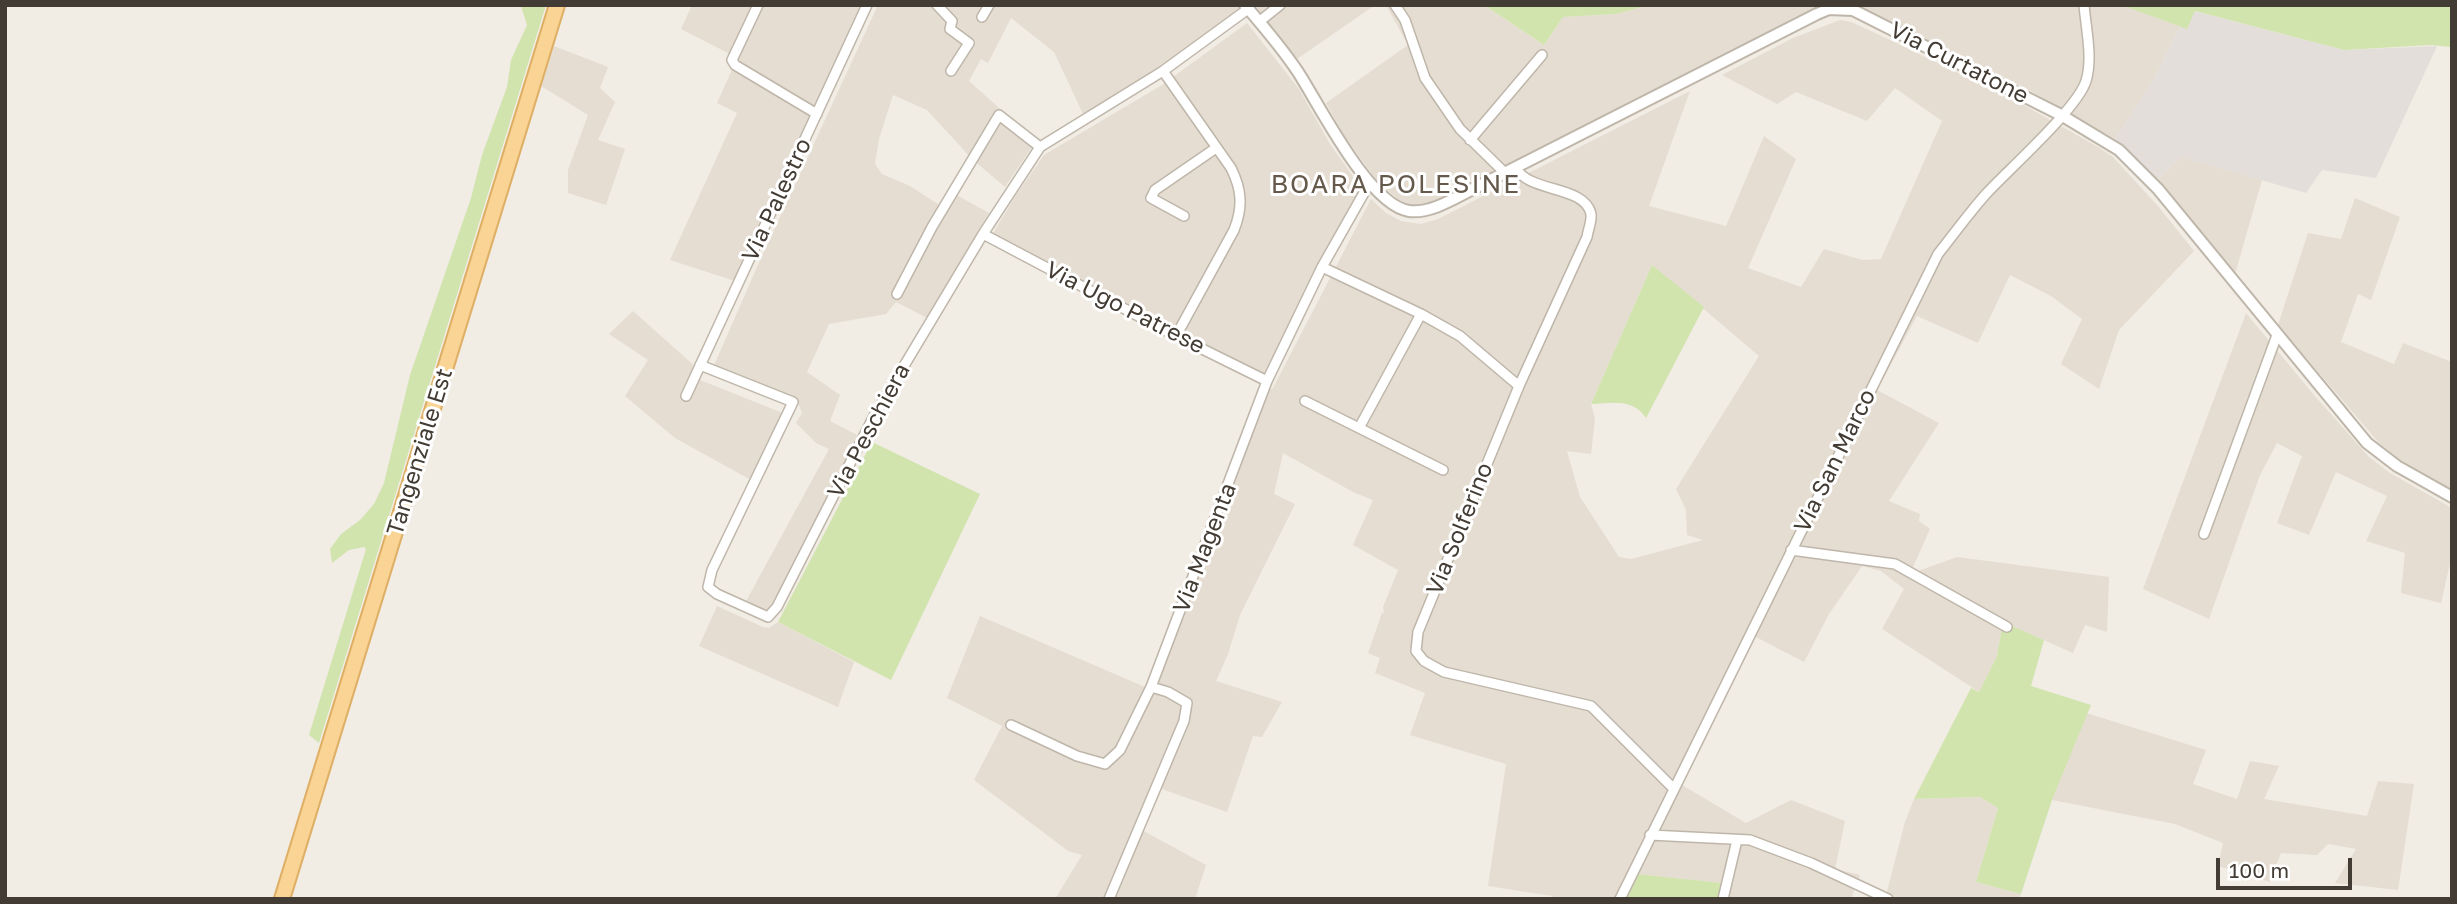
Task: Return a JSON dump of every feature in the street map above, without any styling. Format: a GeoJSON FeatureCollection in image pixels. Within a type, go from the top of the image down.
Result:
{"type":"FeatureCollection","features":[{"type":"Feature","properties":{"kind":"main road","name":"Tangenziale Est"},"geometry":{"type":"LineString","coordinates":[[282,899],[557,5]]}},
{"type":"Feature","properties":{"kind":"street"},"geometry":{"type":"LineString","coordinates":[[758,5],[732,60],[735,65],[817,114]]}},
{"type":"Feature","properties":{"kind":"street","name":"Via Palestro"},"geometry":{"type":"LineString","coordinates":[[686,396],[867,5]]}},
{"type":"Feature","properties":{"kind":"street"},"geometry":{"type":"LineString","coordinates":[[937,5],[952,21],[950,29],[969,43],[951,71]]}},
{"type":"Feature","properties":{"kind":"street"},"geometry":{"type":"LineString","coordinates":[[982,18],[989,5]]}},
{"type":"Feature","properties":{"kind":"street"},"geometry":{"type":"LineString","coordinates":[[1260,21],[1280,5]]}},
{"type":"Feature","properties":{"kind":"street"},"geometry":{"type":"LineString","coordinates":[[1395,5],[1405,20],[1425,78],[1470,140],[1505,173]]}},
{"type":"Feature","properties":{"kind":"street","name":"Via San Marco"},"geometry":{"type":"LineString","coordinates":[[1620,899],[1938,254],[1984,196],[2061,115],[2081,90],[2086,80],[2088,61],[2084,5]]}},
{"type":"Feature","properties":{"kind":"street","name":"Via Curtatone"},"geometry":{"type":"LineString","coordinates":[[1247,7],[1297,72],[1369,184],[1390,203],[1404,210],[1419,211],[1444,203],[1516,168],[1817,14],[1839,8],[1853,10],[2104,139],[2139,168],[2349,422],[2379,453],[2452,497]]}},
{"type":"Feature","properties":{"kind":"street","name":"Via Peschiera"},"geometry":{"type":"LineString","coordinates":[[700,365],[793,402],[712,570],[708,587],[717,594],[768,617],[778,607],[874,416],[983,234],[1040,147],[1163,71],[1247,7]]}},
{"type":"Feature","properties":{"kind":"street"},"geometry":{"type":"LineString","coordinates":[[1470,140],[1542,55]]}},
{"type":"Feature","properties":{"kind":"street"},"geometry":{"type":"LineString","coordinates":[[1163,71],[1237,180],[1241,199],[1240,216],[1234,230],[1176,336]]}},
{"type":"Feature","properties":{"kind":"street"},"geometry":{"type":"LineString","coordinates":[[897,294],[932,227],[999,115],[1040,147]]}},
{"type":"Feature","properties":{"kind":"street"},"geometry":{"type":"LineString","coordinates":[[1184,216],[1152,198],[1155,190],[1216,148]]}},
{"type":"Feature","properties":{"kind":"street","name":"Via Solferino"},"geometry":{"type":"LineString","coordinates":[[1516,168],[1525,179],[1574,196],[1583,202],[1591,217],[1587,237],[1519,386],[1418,632],[1416,651],[1424,661],[1444,672],[1591,706],[1673,788]]}},
{"type":"Feature","properties":{"kind":"street","name":"Via Magenta"},"geometry":{"type":"LineString","coordinates":[[1011,725],[1077,756],[1105,764],[1120,750],[1151,687],[1267,381],[1322,267],[1369,184]]}},
{"type":"Feature","properties":{"kind":"street","name":"Via Ugo Patrese"},"geometry":{"type":"LineString","coordinates":[[983,234],[1267,381]]}},
{"type":"Feature","properties":{"kind":"street"},"geometry":{"type":"LineString","coordinates":[[1322,267],[1460,336],[1519,386]]}},
{"type":"Feature","properties":{"kind":"street"},"geometry":{"type":"LineString","coordinates":[[1359,428],[1420,314]]}},
{"type":"Feature","properties":{"kind":"street"},"geometry":{"type":"LineString","coordinates":[[2204,534],[2277,335]]}},
{"type":"Feature","properties":{"kind":"street"},"geometry":{"type":"LineString","coordinates":[[1305,401],[1443,470]]}},
{"type":"Feature","properties":{"kind":"street"},"geometry":{"type":"LineString","coordinates":[[1791,550],[1895,564],[2007,626]]}},
{"type":"Feature","properties":{"kind":"street"},"geometry":{"type":"LineString","coordinates":[[1109,899],[1184,721],[1187,703],[1168,692],[1151,687]]}},
{"type":"Feature","properties":{"kind":"street"},"geometry":{"type":"LineString","coordinates":[[1650,835],[1750,841],[1811,863],[1888,899]]}},
{"type":"Feature","properties":{"kind":"street"},"geometry":{"type":"LineString","coordinates":[[1723,899],[1737,840]]}},
{"type":"Feature","properties":{"kind":"shaded area"},"geometry":{"type":"Polygon","coordinates":[[[692,5],[862,5],[735,281],[670,260],[737,113],[717,103],[732,70],[727,61],[728,53],[681,29],[692,5]]]}},
{"type":"Feature","properties":{"kind":"shaded area"},"geometry":{"type":"Polygon","coordinates":[[[878,5],[1239,5],[1242,8],[1155,73],[1084,116],[1054,52],[1011,18],[988,63],[981,59],[969,81],[1036,141],[1005,187],[972,159],[927,110],[893,95],[879,139],[875,164],[882,174],[910,186],[941,206],[951,192],[989,213],[927,318],[896,302],[886,314],[829,324],[807,372],[840,395],[830,421],[859,436],[767,614],[745,603],[829,449],[816,443],[796,423],[802,413],[799,405],[712,370],[878,5]]]}},
{"type":"Feature","properties":{"kind":"shaded area"},"geometry":{"type":"Polygon","coordinates":[[[1254,5],[1375,5],[1297,59],[1254,5]]]}},
{"type":"Feature","properties":{"kind":"shaded area"},"geometry":{"type":"Polygon","coordinates":[[[1386,5],[1484,5],[1544,45],[1563,17],[1616,14],[1650,5],[1832,5],[1786,23],[1432,204],[1420,207],[1406,205],[1379,184],[1344,135],[1326,103],[1408,45],[1386,5]]]}},
{"type":"Feature","properties":{"kind":"shaded area"},"geometry":{"type":"Polygon","coordinates":[[[1848,5],[2121,5],[2180,26],[2154,79],[2115,139],[2027,89],[1891,22],[1848,5]]]}},
{"type":"Feature","properties":{"kind":"shaded area"},"geometry":{"type":"Polygon","coordinates":[[[2194,11],[2344,50],[2437,46],[2376,178],[2322,170],[2306,193],[2181,157],[2157,180],[2115,139],[2154,79],[2180,26],[2187,28],[2194,11]]]}},
{"type":"Feature","properties":{"kind":"shaded area"},"geometry":{"type":"Polygon","coordinates":[[[1840,20],[1851,22],[2020,103],[2112,156],[2158,206],[2194,251],[2119,330],[2099,389],[2061,364],[2082,319],[2051,296],[2010,275],[1978,343],[1917,316],[1877,390],[1939,423],[1889,501],[1920,514],[1919,521],[1930,529],[1910,574],[1957,557],[2109,577],[2107,632],[2085,625],[2073,653],[2003,622],[1997,656],[1979,692],[1882,629],[1904,589],[1881,571],[1862,566],[1829,614],[1804,662],[1754,636],[1682,785],[1746,823],[1791,800],[1845,821],[1835,869],[1860,875],[1851,899],[1717,899],[1722,883],[1635,874],[1622,899],[1552,899],[1552,896],[1488,886],[1506,764],[1410,735],[1425,693],[1375,673],[1380,658],[1368,653],[1398,570],[1353,545],[1373,500],[1353,492],[1283,453],[1274,494],[1295,504],[1240,615],[1216,681],[1282,702],[1262,737],[1253,736],[1227,812],[1156,787],[1140,829],[1206,865],[1195,899],[1055,899],[1082,855],[1068,851],[974,780],[1002,726],[947,698],[980,616],[1145,687],[1266,391],[1273,388],[1371,199],[1386,213],[1401,221],[1421,224],[1438,219],[1690,91],[1649,206],[1726,226],[1764,136],[1796,159],[1748,268],[1801,287],[1824,249],[1863,260],[1881,259],[1942,121],[1895,88],[1867,121],[1796,92],[1777,104],[1722,75],[1793,38],[1840,20]],[[1652,265],[1591,404],[1595,419],[1591,454],[1567,451],[1580,497],[1619,557],[1631,559],[1703,540],[1687,535],[1686,510],[1676,489],[1759,356],[1652,265]]]}},
{"type":"Feature","properties":{"kind":"shaded area"},"geometry":{"type":"Polygon","coordinates":[[[1247,23],[1299,89],[1330,144],[1362,189],[1264,375],[992,235],[1044,155],[1162,85],[1247,23]]]}},
{"type":"Feature","properties":{"kind":"shaded area"},"geometry":{"type":"Polygon","coordinates":[[[554,46],[608,67],[600,88],[615,102],[598,140],[625,149],[606,205],[568,193],[568,170],[588,115],[541,86],[554,46]]]}},
{"type":"Feature","properties":{"kind":"shaded area"},"geometry":{"type":"Polygon","coordinates":[[[2181,157],[2262,180],[2235,274],[2157,180],[2181,157]]]}},
{"type":"Feature","properties":{"kind":"shaded area"},"geometry":{"type":"Polygon","coordinates":[[[2355,198],[2400,217],[2371,300],[2358,294],[2341,342],[2394,364],[2403,343],[2452,362],[2452,490],[2399,459],[2380,444],[2278,325],[2308,233],[2341,239],[2355,198]]]}},
{"type":"Feature","properties":{"kind":"shaded area"},"geometry":{"type":"Polygon","coordinates":[[[633,311],[698,369],[697,377],[700,380],[785,414],[751,480],[675,438],[625,396],[648,360],[609,334],[633,311]]]}},
{"type":"Feature","properties":{"kind":"shaded area"},"geometry":{"type":"Polygon","coordinates":[[[2246,313],[2369,457],[2390,473],[2452,508],[2452,555],[2441,603],[2401,593],[2405,553],[2366,541],[2387,496],[2336,472],[2309,535],[2277,523],[2302,456],[2277,443],[2260,475],[2209,619],[2143,589],[2246,313]]]}},
{"type":"Feature","properties":{"kind":"shaded area"},"geometry":{"type":"Polygon","coordinates":[[[717,606],[763,627],[769,628],[778,622],[854,662],[838,707],[699,646],[717,606]]]}},
{"type":"Feature","properties":{"kind":"shaded area"},"geometry":{"type":"Polygon","coordinates":[[[2086,713],[2206,750],[2193,784],[2237,799],[2250,761],[2279,766],[2264,799],[2367,816],[2378,781],[2414,784],[2398,890],[2335,883],[2356,849],[2328,844],[2317,855],[2281,853],[2270,882],[2218,866],[2223,843],[2175,824],[2052,800],[2086,713]]]}},
{"type":"Feature","properties":{"kind":"shaded area"},"geometry":{"type":"Polygon","coordinates":[[[1980,797],[1998,808],[1976,882],[2021,894],[2019,899],[1885,899],[1905,822],[1914,799],[1980,797]]]}},
{"type":"Feature","properties":{"kind":"green space"},"geometry":{"type":"Polygon","coordinates":[[[546,5],[319,743],[309,735],[366,549],[364,547],[349,550],[332,563],[330,549],[341,534],[360,520],[374,504],[384,483],[410,375],[507,87],[511,60],[527,25],[521,6],[546,5]]]}},
{"type":"Feature","properties":{"kind":"green space"},"geometry":{"type":"Polygon","coordinates":[[[1484,5],[1650,5],[1616,14],[1563,17],[1544,45],[1484,5]]]}},
{"type":"Feature","properties":{"kind":"green space"},"geometry":{"type":"Polygon","coordinates":[[[2121,5],[2452,5],[2452,47],[2431,45],[2344,50],[2195,11],[2187,29],[2121,5]]]}},
{"type":"Feature","properties":{"kind":"green space"},"geometry":{"type":"Polygon","coordinates":[[[1652,265],[1704,307],[1646,418],[1635,407],[1628,405],[1591,404],[1652,265]]]}},
{"type":"Feature","properties":{"kind":"green space"},"geometry":{"type":"Polygon","coordinates":[[[872,442],[980,494],[891,680],[778,622],[872,442]]]}},
{"type":"Feature","properties":{"kind":"green space"},"geometry":{"type":"Polygon","coordinates":[[[2003,622],[2044,640],[2031,686],[2091,705],[2052,800],[2021,894],[1976,882],[1998,808],[1980,797],[1914,799],[1971,688],[1979,692],[1997,656],[2003,622]]]}},
{"type":"Feature","properties":{"kind":"green space"},"geometry":{"type":"Polygon","coordinates":[[[1636,874],[1723,883],[1717,899],[1622,899],[1636,874]]]}},
{"type":"Feature","properties":{"kind":"district","name":"BOARA POLESINE"},"geometry":{"type":"Point","coordinates":[1396,185]}}]}
